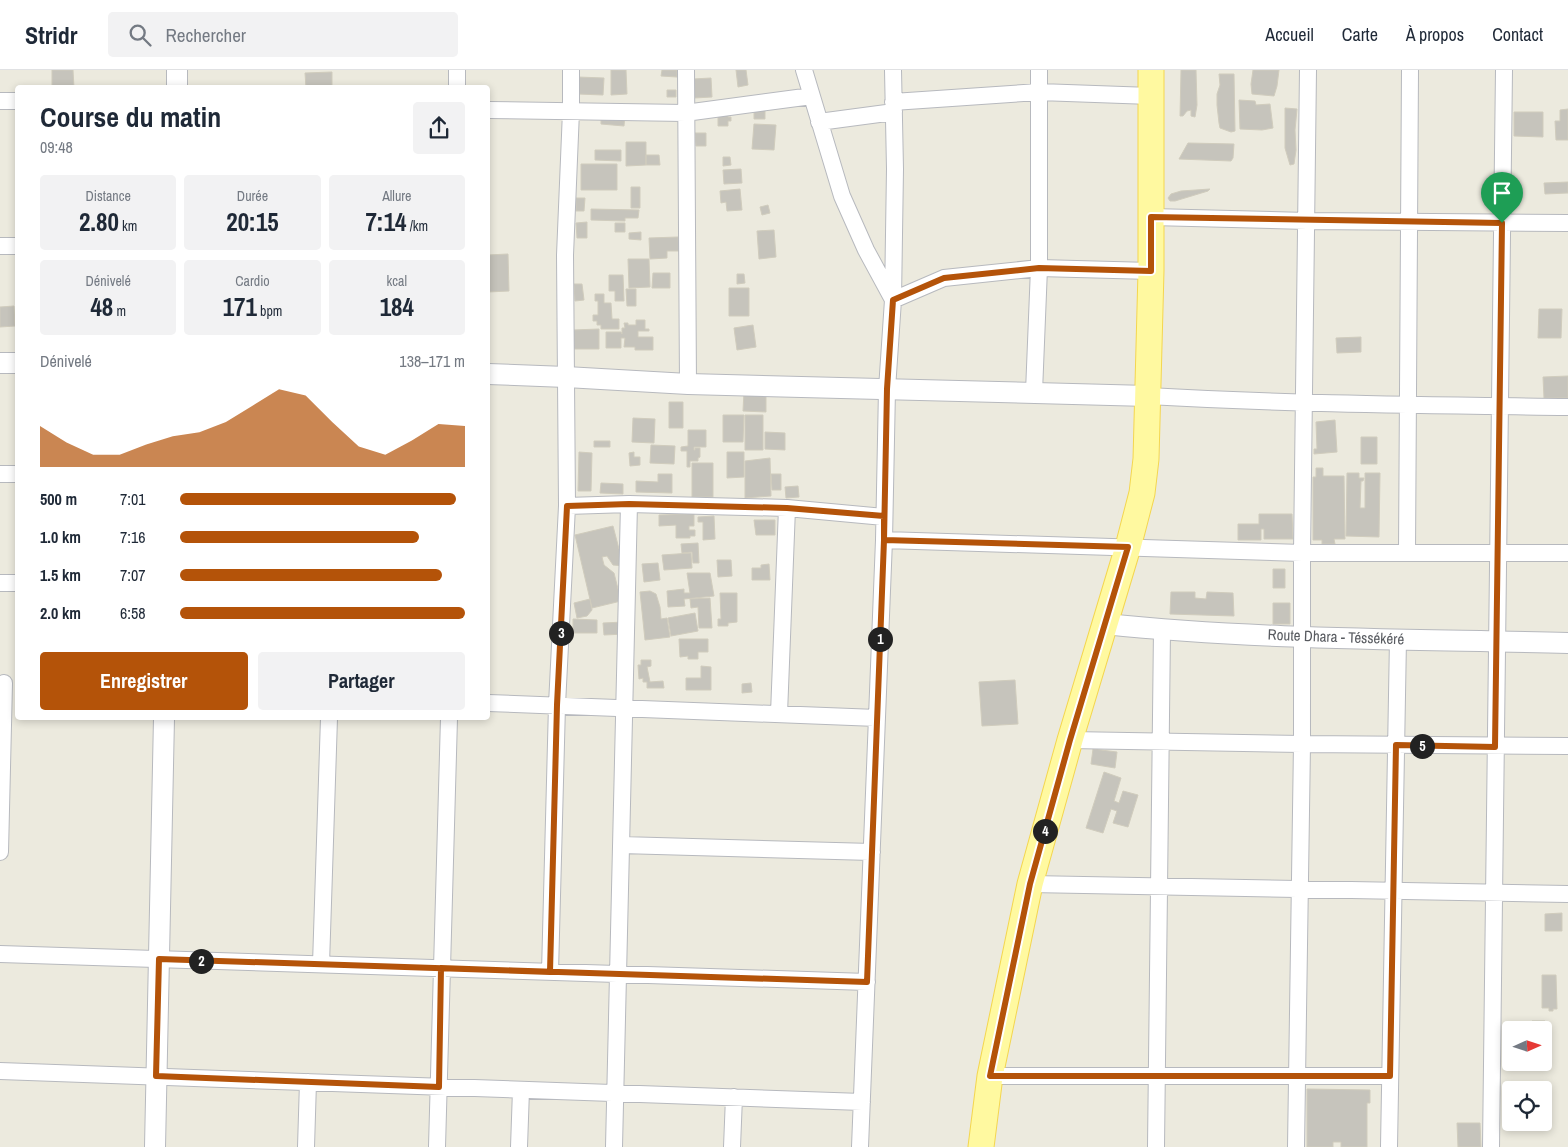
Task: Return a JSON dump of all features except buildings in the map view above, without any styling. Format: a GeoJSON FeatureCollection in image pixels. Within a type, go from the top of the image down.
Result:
{"type":"FeatureCollection","features":[{"type":"Feature","properties":{"kind":"main road"},"geometry":{"type":"LineString","coordinates":[[981,1147],[990,1076],[1030,884],[1142,493],[1146,460],[1151,271],[1151,70]]}},
{"type":"Feature","properties":{"kind":"street"},"geometry":{"type":"LineString","coordinates":[[177,70],[177,85]]}},
{"type":"Feature","properties":{"kind":"street"},"geometry":{"type":"LineString","coordinates":[[457,70],[457,85]]}},
{"type":"Feature","properties":{"kind":"street"},"geometry":{"type":"LineString","coordinates":[[550,972],[557,705],[567,506],[565,255],[572,111],[571,70]]}},
{"type":"Feature","properties":{"kind":"street"},"geometry":{"type":"LineString","coordinates":[[686,70],[688,384]]}},
{"type":"Feature","properties":{"kind":"street"},"geometry":{"type":"LineString","coordinates":[[804,70],[845,203],[866,250],[893,300]]}},
{"type":"Feature","properties":{"kind":"street"},"geometry":{"type":"LineString","coordinates":[[860,1147],[884,540],[887,389],[893,300],[895,169],[893,70]]}},
{"type":"Feature","properties":{"kind":"street"},"geometry":{"type":"LineString","coordinates":[[1034,392],[1039,268],[1039,70]]}},
{"type":"Feature","properties":{"kind":"street"},"geometry":{"type":"LineString","coordinates":[[1296,1147],[1302,744],[1302,552],[1308,70]]}},
{"type":"Feature","properties":{"kind":"street"},"geometry":{"type":"LineString","coordinates":[[1407,552],[1410,70]]}},
{"type":"Feature","properties":{"kind":"street"},"geometry":{"type":"LineString","coordinates":[[1490,1147],[1504,70]]}},
{"type":"Feature","properties":{"kind":"street"},"geometry":{"type":"LineString","coordinates":[[819,122],[894,107],[1039,92],[1151,96]]}},
{"type":"Feature","properties":{"kind":"street"},"geometry":{"type":"LineString","coordinates":[[490,110],[685,113],[812,96]]}},
{"type":"Feature","properties":{"kind":"street"},"geometry":{"type":"LineString","coordinates":[[0,101],[15,101]]}},
{"type":"Feature","properties":{"kind":"street"},"geometry":{"type":"LineString","coordinates":[[1151,217],[1307,221],[1568,223]]}},
{"type":"Feature","properties":{"kind":"street"},"geometry":{"type":"LineString","coordinates":[[0,246],[15,246]]}},
{"type":"Feature","properties":{"kind":"street"},"geometry":{"type":"LineString","coordinates":[[893,300],[944,278],[1039,268],[1151,271]]}},
{"type":"Feature","properties":{"kind":"street"},"geometry":{"type":"LineString","coordinates":[[0,363],[15,363]]}},
{"type":"Feature","properties":{"kind":"street"},"geometry":{"type":"LineString","coordinates":[[490,374],[688,384],[1034,392],[1305,404],[1568,407]]}},
{"type":"Feature","properties":{"kind":"street"},"geometry":{"type":"LineString","coordinates":[[0,474],[15,474]]}},
{"type":"Feature","properties":{"kind":"street"},"geometry":{"type":"LineString","coordinates":[[567,506],[629,504],[787,508],[884,516]]}},
{"type":"Feature","properties":{"kind":"street"},"geometry":{"type":"LineString","coordinates":[[614,1147],[629,504]]}},
{"type":"Feature","properties":{"kind":"street"},"geometry":{"type":"LineString","coordinates":[[779,714],[787,508]]}},
{"type":"Feature","properties":{"kind":"street"},"geometry":{"type":"LineString","coordinates":[[884,540],[1302,552],[1568,553]]}},
{"type":"Feature","properties":{"kind":"street"},"geometry":{"type":"LineString","coordinates":[[0,583],[15,584]]}},
{"type":"Feature","properties":{"kind":"street","name":"Route Dhara - Téssékéré"},"geometry":{"type":"LineString","coordinates":[[1105,624],[1162,630],[1302,637],[1568,643]]}},
{"type":"Feature","properties":{"kind":"street"},"geometry":{"type":"LineString","coordinates":[[1156,1147],[1162,630]]}},
{"type":"Feature","properties":{"kind":"street"},"geometry":{"type":"LineString","coordinates":[[1389,1147],[1398,639]]}},
{"type":"Feature","properties":{"kind":"street"},"geometry":{"type":"LineString","coordinates":[[0,852],[0,813],[7,683]]}},
{"type":"Feature","properties":{"kind":"street"},"geometry":{"type":"LineString","coordinates":[[490,703],[877,718]]}},
{"type":"Feature","properties":{"kind":"street"},"geometry":{"type":"LineString","coordinates":[[155,1147],[164,720]]}},
{"type":"Feature","properties":{"kind":"street"},"geometry":{"type":"LineString","coordinates":[[321,964],[329,720]]}},
{"type":"Feature","properties":{"kind":"street"},"geometry":{"type":"LineString","coordinates":[[437,1147],[449,720]]}},
{"type":"Feature","properties":{"kind":"street"},"geometry":{"type":"LineString","coordinates":[[1070,740],[1495,747],[1568,746]]}},
{"type":"Feature","properties":{"kind":"street"},"geometry":{"type":"LineString","coordinates":[[621,845],[872,852]]}},
{"type":"Feature","properties":{"kind":"street"},"geometry":{"type":"LineString","coordinates":[[1030,884],[1568,894]]}},
{"type":"Feature","properties":{"kind":"street"},"geometry":{"type":"LineString","coordinates":[[0,954],[867,982]]}},
{"type":"Feature","properties":{"kind":"street"},"geometry":{"type":"LineString","coordinates":[[0,1071],[862,1102]]}},
{"type":"Feature","properties":{"kind":"street"},"geometry":{"type":"LineString","coordinates":[[990,1076],[1390,1076]]}},
{"type":"Feature","properties":{"kind":"street"},"geometry":{"type":"LineString","coordinates":[[306,1147],[308,1082]]}},
{"type":"Feature","properties":{"kind":"street"},"geometry":{"type":"LineString","coordinates":[[520,1147],[521,1090]]}},
{"type":"Feature","properties":{"kind":"street"},"geometry":{"type":"LineString","coordinates":[[732,1147],[734,1097]]}},
{"type":"Feature","properties":{"kind":"route"},"geometry":{"type":"LineString","coordinates":[[1502,223],[1151,217],[1151,271],[1039,268],[944,278],[893,300],[887,389],[884,540],[867,982],[550,972],[441,968],[159,959],[156,1076],[439,1087],[441,968],[495,970],[550,972],[557,705],[567,506],[629,504],[787,508],[884,516],[884,540],[1128,547],[1070,740],[1030,884],[990,1076],[1390,1076],[1396,745],[1495,747],[1502,223]]}}]}
